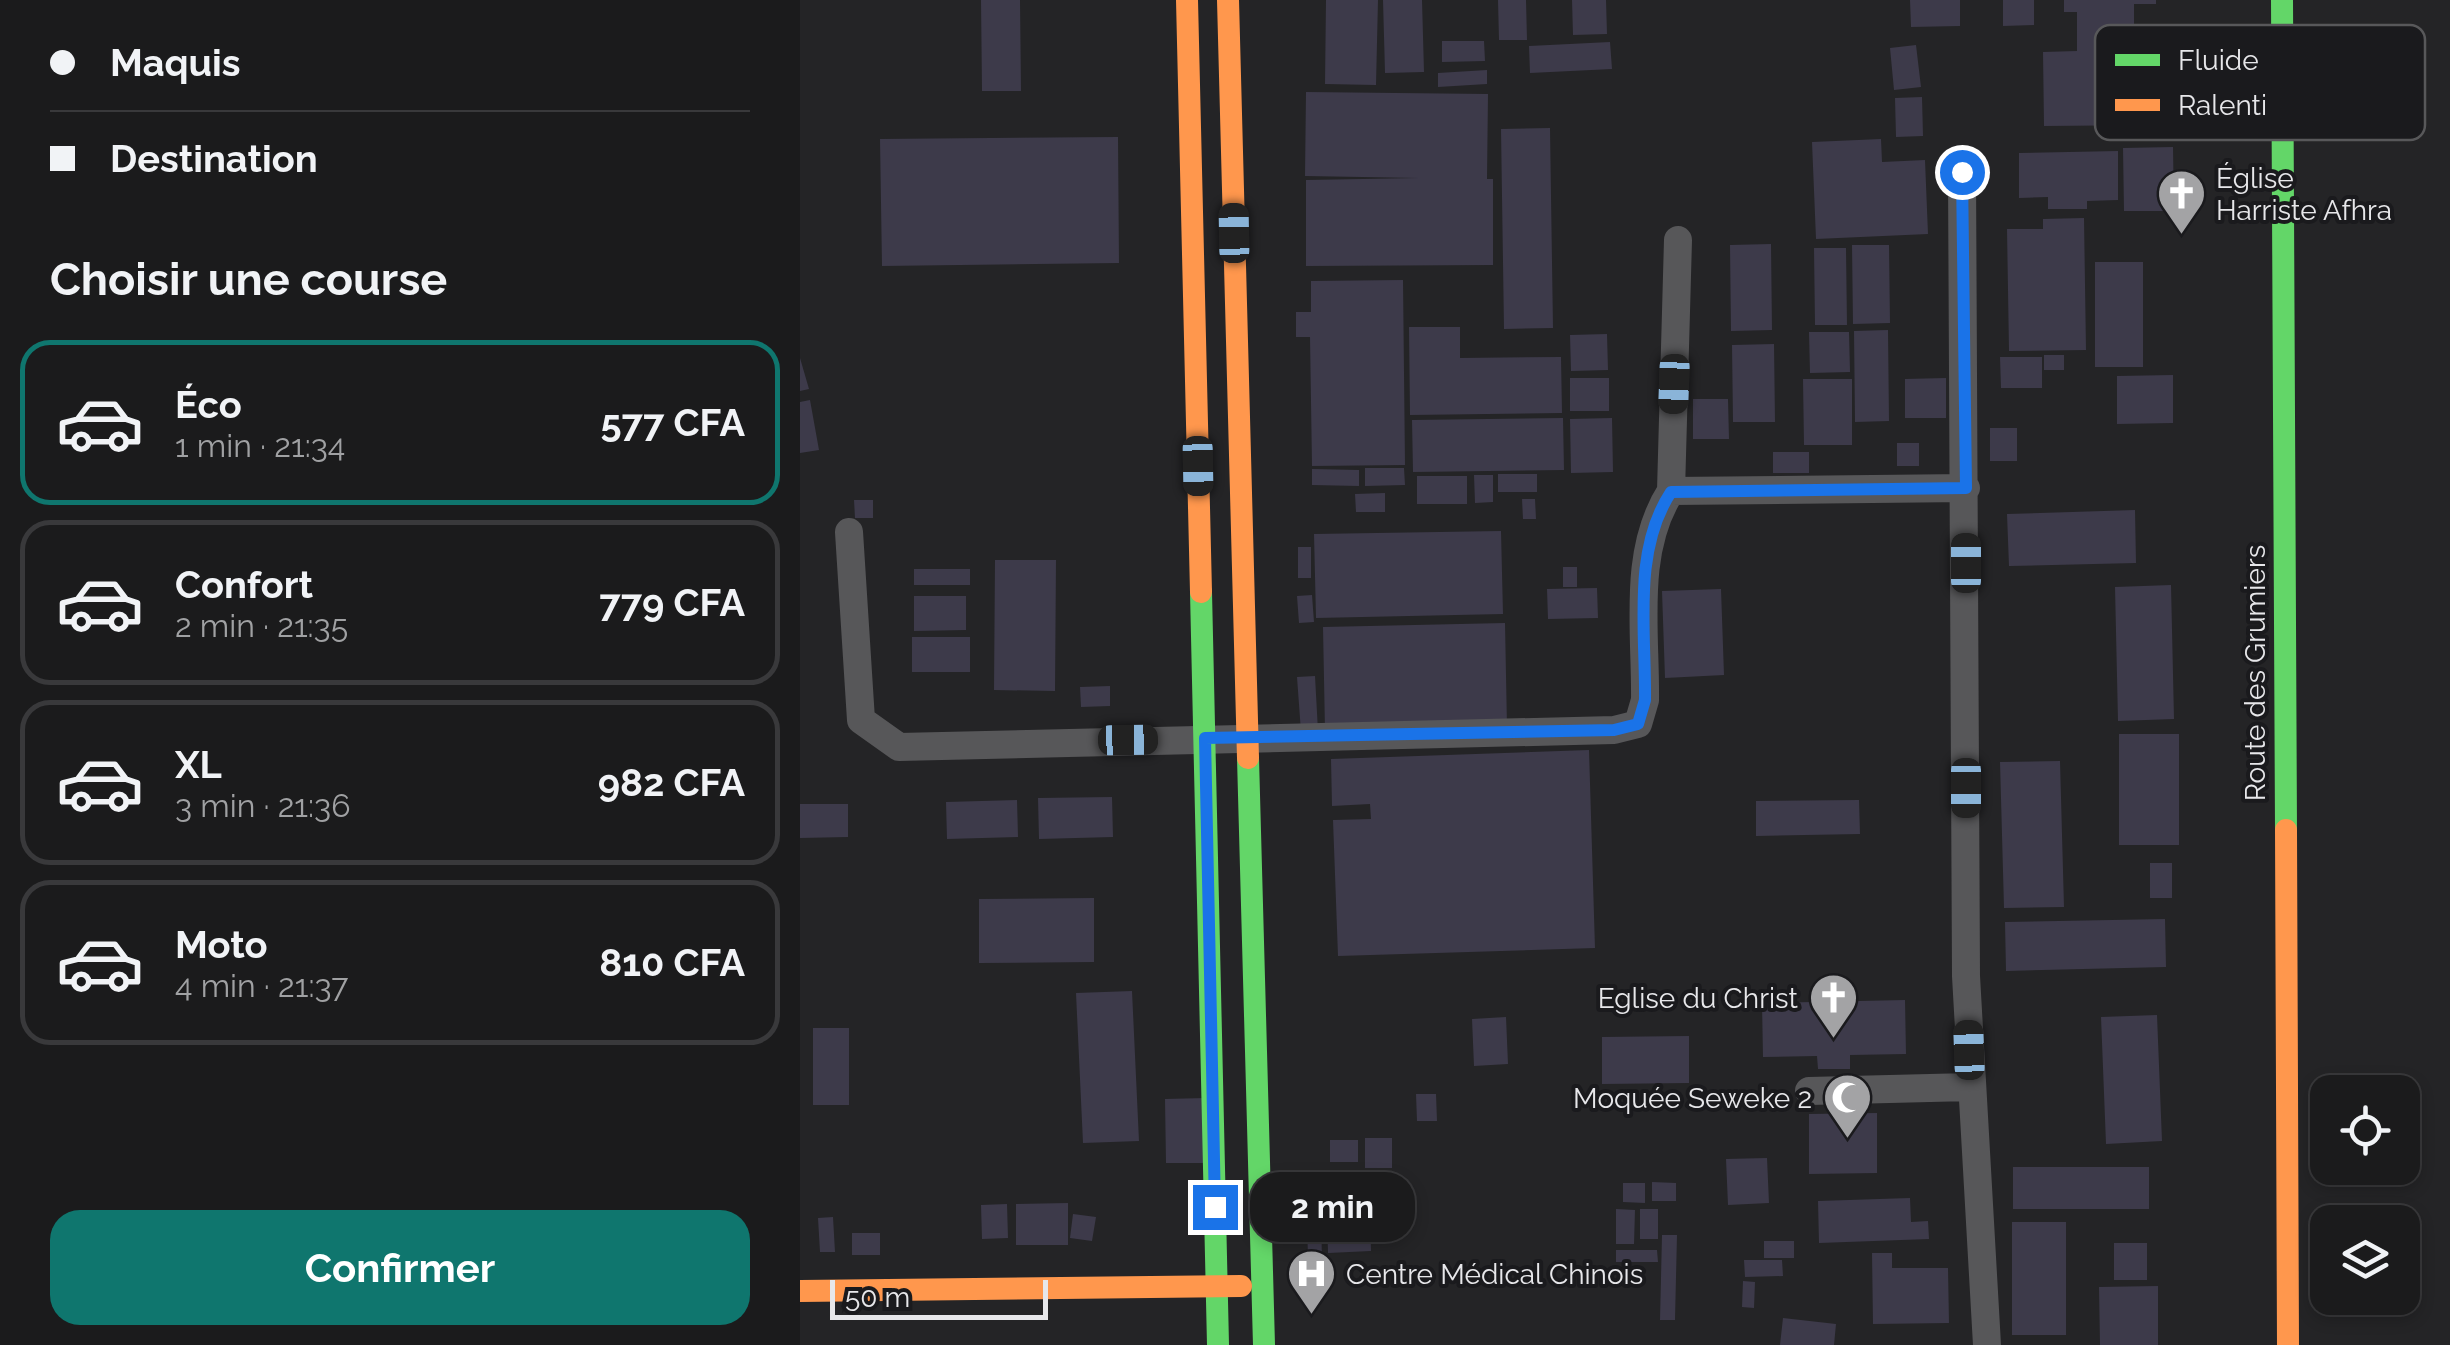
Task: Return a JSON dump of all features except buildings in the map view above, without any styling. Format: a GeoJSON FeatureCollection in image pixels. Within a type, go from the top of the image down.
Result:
{"type":"FeatureCollection","features":[{"type":"Feature","properties":{"kind":"main road"},"geometry":{"type":"LineString","coordinates":[[1187,0],[1218,1345]]}},
{"type":"Feature","properties":{"kind":"main road"},"geometry":{"type":"LineString","coordinates":[[1228,0],[1264,1345]]}},
{"type":"Feature","properties":{"kind":"main road","name":"Route des Grumiers"},"geometry":{"type":"LineString","coordinates":[[2282,0],[2282,25]]}},
{"type":"Feature","properties":{"kind":"main road","name":"Route des Grumiers"},"geometry":{"type":"LineString","coordinates":[[2283,140],[2288,1345]]}},
{"type":"Feature","properties":{"kind":"main road"},"geometry":{"type":"LineString","coordinates":[[800,1290],[1262,1286]]}},
{"type":"Feature","properties":{"kind":"street"},"geometry":{"type":"LineString","coordinates":[[1962,172],[1970,1087],[1986,1345]]}},
{"type":"Feature","properties":{"kind":"street"},"geometry":{"type":"LineString","coordinates":[[849,532],[861,720],[878,736],[899,746],[1614,730],[1638,724],[1645,700],[1646,545],[1654,516],[1671,492],[1678,240]]}},
{"type":"Feature","properties":{"kind":"street"},"geometry":{"type":"LineString","coordinates":[[1671,492],[1966,488]]}},
{"type":"Feature","properties":{"kind":"street"},"geometry":{"type":"LineString","coordinates":[[1809,1090],[1970,1087]]}},
{"type":"Feature","properties":{"kind":"traffic: fast"},"geometry":{"type":"LineString","coordinates":[[2282,0],[2282,25]]}},
{"type":"Feature","properties":{"kind":"traffic: fast"},"geometry":{"type":"LineString","coordinates":[[2283,140],[2286,830]]}},
{"type":"Feature","properties":{"kind":"traffic: fast"},"geometry":{"type":"LineString","coordinates":[[1201,592],[1218,1345]]}},
{"type":"Feature","properties":{"kind":"traffic: fast"},"geometry":{"type":"LineString","coordinates":[[1248,758],[1264,1345]]}},
{"type":"Feature","properties":{"kind":"traffic: slow"},"geometry":{"type":"LineString","coordinates":[[1187,0],[1201,592]]}},
{"type":"Feature","properties":{"kind":"traffic: slow"},"geometry":{"type":"LineString","coordinates":[[1228,0],[1248,758]]}},
{"type":"Feature","properties":{"kind":"traffic: slow"},"geometry":{"type":"LineString","coordinates":[[2286,830],[2288,1345]]}},
{"type":"Feature","properties":{"kind":"traffic: slow"},"geometry":{"type":"LineString","coordinates":[[800,1291],[1241,1286]]}},
{"type":"Feature","properties":{"kind":"place","name":"Église Harriste Afhra"},"geometry":{"type":"Point","coordinates":[2181,236]}},
{"type":"Feature","properties":{"kind":"place","name":"Eglise du Christ"},"geometry":{"type":"Point","coordinates":[1833,1040]}},
{"type":"Feature","properties":{"kind":"place","name":"Moquée Seweke 2"},"geometry":{"type":"Point","coordinates":[1847,1140]}},
{"type":"Feature","properties":{"kind":"place","name":"Centre Médical Chinois"},"geometry":{"type":"Point","coordinates":[1311,1316]}},
{"type":"Feature","properties":{"kind":"route"},"geometry":{"type":"LineString","coordinates":[[1215,1207],[1205,738],[1614,730],[1638,724],[1645,700],[1646,545],[1654,516],[1671,492],[1696,488],[1966,488],[1962,172]]}}]}
